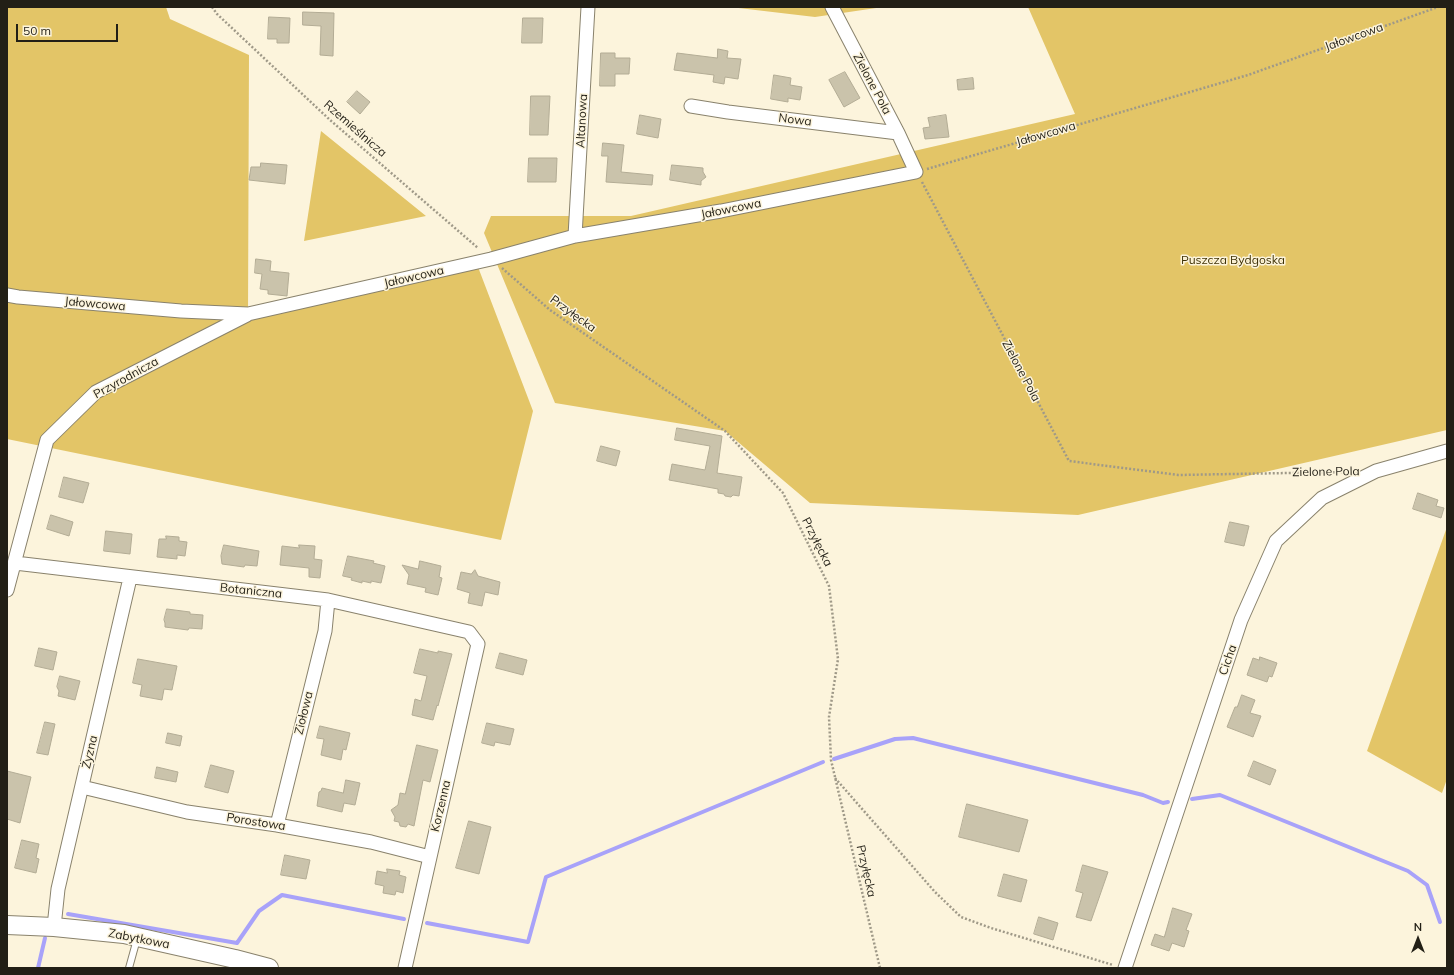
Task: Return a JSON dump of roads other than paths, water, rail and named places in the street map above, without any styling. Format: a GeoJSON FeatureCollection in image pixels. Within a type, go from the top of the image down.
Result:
{"type":"FeatureCollection","features":[{"type":"Feature","properties":{"kind":"street","name":"Altanowa"},"geometry":{"type":"LineString","coordinates":[[575,236],[588,7]]}},
{"type":"Feature","properties":{"kind":"street","name":"Zielone Pola"},"geometry":{"type":"LineString","coordinates":[[832,7],[898,132],[916,172]]}},
{"type":"Feature","properties":{"kind":"street","name":"Nowa"},"geometry":{"type":"LineString","coordinates":[[692,106],[728,112],[898,132]]}},
{"type":"Feature","properties":{"kind":"street","name":"Jałowcowa"},"geometry":{"type":"LineString","coordinates":[[7,295],[181,311],[248,314],[491,260],[575,236],[721,211],[916,172]]}},
{"type":"Feature","properties":{"kind":"street","name":"Przyrodnicza"},"geometry":{"type":"LineString","coordinates":[[7,590],[47,440],[96,392],[248,314]]}},
{"type":"Feature","properties":{"kind":"street","name":"Cicha"},"geometry":{"type":"LineString","coordinates":[[1120,967],[1241,620],[1276,541],[1322,498],[1376,471],[1447,451]]}},
{"type":"Feature","properties":{"kind":"street","name":"Botaniczna"},"geometry":{"type":"LineString","coordinates":[[15,563],[130,578],[328,600],[469,632],[478,644]]}},
{"type":"Feature","properties":{"kind":"street","name":"Żyzna"},"geometry":{"type":"LineString","coordinates":[[54,927],[58,889],[130,578]]}},
{"type":"Feature","properties":{"kind":"street","name":"Ziołowa"},"geometry":{"type":"LineString","coordinates":[[277,825],[325,631],[328,600]]}},
{"type":"Feature","properties":{"kind":"street","name":"Korzenna"},"geometry":{"type":"LineString","coordinates":[[405,968],[478,644]]}},
{"type":"Feature","properties":{"kind":"street","name":"Porostowa"},"geometry":{"type":"LineString","coordinates":[[82,787],[186,812],[277,825],[372,842],[430,857]]}},
{"type":"Feature","properties":{"kind":"street","name":"Zabytkowa"},"geometry":{"type":"LineString","coordinates":[[7,925],[54,927],[124,934],[269,968]]}},
{"type":"Feature","properties":{"kind":"lane"},"geometry":{"type":"LineString","coordinates":[[129,968],[138,937]]}},
{"type":"Feature","properties":{"kind":"waterway"},"geometry":{"type":"LineString","coordinates":[[834,759],[895,739],[913,738],[1143,795],[1163,803],[1168,802]]}},
{"type":"Feature","properties":{"kind":"waterway"},"geometry":{"type":"LineString","coordinates":[[427,923],[528,942],[546,877],[823,762]]}},
{"type":"Feature","properties":{"kind":"waterway"},"geometry":{"type":"LineString","coordinates":[[1192,799],[1220,795],[1408,871],[1427,885],[1440,922]]}},
{"type":"Feature","properties":{"kind":"waterway"},"geometry":{"type":"LineString","coordinates":[[68,914],[237,943],[259,911],[282,895],[404,919]]}},
{"type":"Feature","properties":{"kind":"waterway"},"geometry":{"type":"LineString","coordinates":[[38,968],[45,938]]}},
{"type":"Feature","properties":{"kind":"park label","name":"Puszcza Bydgoska"},"geometry":{"type":"Point","coordinates":[1233,260]}}]}
